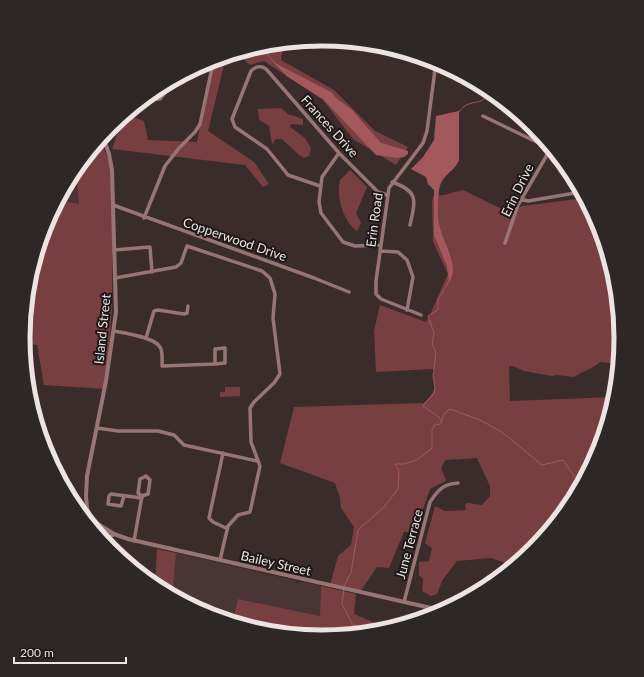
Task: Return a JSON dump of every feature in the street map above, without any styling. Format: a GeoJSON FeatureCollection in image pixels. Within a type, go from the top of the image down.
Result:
{"type":"FeatureCollection","features":[{"type":"Feature","properties":{"kind":"street","name":"Frances Drive"},"geometry":{"type":"LineString","coordinates":[[320,186],[288,175],[267,149],[235,127],[232,118],[251,71],[255,67],[260,66],[267,70],[339,153],[378,192],[387,195]]}},
{"type":"Feature","properties":{"kind":"street"},"geometry":{"type":"LineString","coordinates":[[144,218],[165,166],[178,148],[195,132],[200,124],[212,68]]}},
{"type":"Feature","properties":{"kind":"street","name":"Erin Road"},"geometry":{"type":"LineString","coordinates":[[421,315],[384,301],[376,294],[376,281],[387,195],[392,182],[418,151],[425,136],[435,69]]}},
{"type":"Feature","properties":{"kind":"street"},"geometry":{"type":"LineString","coordinates":[[155,99],[160,99],[167,92]]}},
{"type":"Feature","properties":{"kind":"street"},"geometry":{"type":"LineString","coordinates":[[483,116],[539,143]]}},
{"type":"Feature","properties":{"kind":"street","name":"Island Street"},"geometry":{"type":"LineString","coordinates":[[89,515],[86,508],[87,476],[114,331],[116,306],[111,165],[105,143]]}},
{"type":"Feature","properties":{"kind":"street"},"geometry":{"type":"LineString","coordinates":[[339,153],[324,172],[320,186],[320,211],[342,241],[355,246],[381,245]]}},
{"type":"Feature","properties":{"kind":"street","name":"Erin Drive"},"geometry":{"type":"LineString","coordinates":[[505,243],[521,199],[548,154]]}},
{"type":"Feature","properties":{"kind":"street"},"geometry":{"type":"LineString","coordinates":[[392,182],[407,188],[412,193],[412,214],[410,224]]}},
{"type":"Feature","properties":{"kind":"street"},"geometry":{"type":"LineString","coordinates":[[521,199],[528,201],[575,193]]}},
{"type":"Feature","properties":{"kind":"street","name":"Copperwood Drive"},"geometry":{"type":"LineString","coordinates":[[113,205],[144,218],[286,267],[349,292]]}},
{"type":"Feature","properties":{"kind":"street"},"geometry":{"type":"LineString","coordinates":[[115,278],[179,266],[187,246],[262,271],[270,278],[274,294],[273,318],[280,374],[274,383],[254,402],[250,408],[250,440],[260,467],[250,512],[238,515],[226,528],[220,560]]}},
{"type":"Feature","properties":{"kind":"street"},"geometry":{"type":"LineString","coordinates":[[114,250],[150,247],[152,272]]}},
{"type":"Feature","properties":{"kind":"street"},"geometry":{"type":"LineString","coordinates":[[380,251],[398,252],[407,260],[413,277],[408,310]]}},
{"type":"Feature","properties":{"kind":"street"},"geometry":{"type":"LineString","coordinates":[[146,338],[154,311],[158,310],[184,314],[187,313],[188,306]]}},
{"type":"Feature","properties":{"kind":"street"},"geometry":{"type":"LineString","coordinates":[[114,331],[146,338],[160,346],[162,366],[215,364],[226,363],[225,348],[214,349],[215,364]]}},
{"type":"Feature","properties":{"kind":"street"},"geometry":{"type":"LineString","coordinates":[[97,428],[118,431],[158,430],[174,436],[184,445],[257,461]]}},
{"type":"Feature","properties":{"kind":"street"},"geometry":{"type":"LineString","coordinates":[[223,453],[209,516],[213,522],[226,528]]}},
{"type":"Feature","properties":{"kind":"street"},"geometry":{"type":"LineString","coordinates":[[124,496],[121,506],[108,504],[110,494],[142,497],[148,494],[150,480],[146,476],[140,479],[138,493],[142,497]]}},
{"type":"Feature","properties":{"kind":"street","name":"June Terrace"},"geometry":{"type":"LineString","coordinates":[[404,602],[430,502],[444,485],[458,484]]}},
{"type":"Feature","properties":{"kind":"street"},"geometry":{"type":"LineString","coordinates":[[134,541],[142,497]]}},
{"type":"Feature","properties":{"kind":"street","name":"Bailey Street"},"geometry":{"type":"LineString","coordinates":[[96,523],[114,534],[134,541],[433,608]]}},
{"type":"Feature","properties":{"kind":"street"},"geometry":{"type":"LineString","coordinates":[[109,538],[114,534]]}},
{"type":"Feature","properties":{"kind":"shaded area"},"geometry":{"type":"Polygon","coordinates":[[[283,49],[281,60],[334,90],[375,131],[408,147],[396,165],[353,139],[323,100],[264,61],[250,65],[242,57],[283,49]]]}},
{"type":"Feature","properties":{"kind":"shaded area"},"geometry":{"type":"Polygon","coordinates":[[[273,62],[331,92],[337,99],[351,109],[381,143],[408,151],[408,154],[404,157],[397,158],[376,155],[323,99],[288,77],[273,62]]]}},
{"type":"Feature","properties":{"kind":"shaded area"},"geometry":{"type":"Polygon","coordinates":[[[224,63],[208,131],[254,162],[269,184],[263,187],[245,165],[112,149],[119,129],[132,117],[144,121],[148,140],[197,142],[211,69],[224,63]]]}},
{"type":"Feature","properties":{"kind":"shaded area"},"geometry":{"type":"Polygon","coordinates":[[[281,108],[288,114],[303,119],[303,125],[291,124],[290,127],[305,138],[311,148],[309,156],[304,158],[299,155],[282,139],[276,139],[272,144],[269,126],[259,120],[258,109],[281,108]]]}},
{"type":"Feature","properties":{"kind":"shaded area"},"geometry":{"type":"Polygon","coordinates":[[[459,111],[459,160],[454,168],[445,176],[441,184],[438,203],[439,224],[450,254],[453,269],[449,282],[447,266],[434,235],[434,190],[428,184],[426,177],[411,169],[423,157],[434,140],[436,116],[459,111]]]}},
{"type":"Feature","properties":{"kind":"shaded area"},"geometry":{"type":"Polygon","coordinates":[[[102,146],[113,171],[112,307],[106,389],[44,385],[37,345],[30,344],[32,300],[45,245],[64,201],[79,204],[76,181],[79,176],[102,146]]]}},
{"type":"Feature","properties":{"kind":"shaded area"},"geometry":{"type":"Polygon","coordinates":[[[350,170],[367,187],[356,213],[361,223],[357,231],[352,227],[344,215],[339,194],[340,180],[350,170]]]}},
{"type":"Feature","properties":{"kind":"shaded area"},"geometry":{"type":"Polygon","coordinates":[[[76,181],[77,182],[80,204],[64,201],[76,181]]]}},
{"type":"Feature","properties":{"kind":"shaded area"},"geometry":{"type":"Polygon","coordinates":[[[463,190],[508,212],[523,206],[578,199],[599,245],[612,300],[614,338],[613,363],[600,362],[574,377],[557,375],[552,376],[524,371],[513,366],[509,366],[510,401],[608,397],[599,432],[584,468],[565,501],[542,531],[508,564],[491,558],[457,561],[442,581],[437,594],[431,596],[422,591],[423,579],[419,575],[419,562],[429,561],[432,548],[425,543],[435,506],[445,511],[466,510],[465,504],[482,505],[490,496],[490,486],[477,458],[446,460],[442,466],[442,470],[446,481],[430,489],[415,532],[404,532],[389,568],[377,567],[360,592],[330,585],[338,556],[351,545],[354,527],[341,508],[340,498],[335,483],[280,463],[294,407],[424,403],[432,394],[434,391],[434,369],[376,372],[374,331],[380,305],[426,322],[429,317],[448,274],[433,242],[433,196],[463,190]]]}},
{"type":"Feature","properties":{"kind":"shaded area"},"geometry":{"type":"Polygon","coordinates":[[[225,387],[240,387],[240,396],[220,397],[220,392],[225,392],[225,387]]]}},
{"type":"Feature","properties":{"kind":"shaded area"},"geometry":{"type":"Polygon","coordinates":[[[157,549],[176,553],[173,588],[182,594],[155,578],[157,549]]]}},
{"type":"Feature","properties":{"kind":"shaded area"},"geometry":{"type":"Polygon","coordinates":[[[176,553],[293,580],[299,584],[303,582],[321,586],[320,616],[239,599],[234,616],[210,608],[173,588],[176,553]]]}},
{"type":"Feature","properties":{"kind":"shaded area"},"geometry":{"type":"Polygon","coordinates":[[[321,586],[356,594],[354,614],[379,625],[341,630],[303,630],[265,625],[227,615],[234,616],[238,599],[320,616],[321,586]]]}},
{"type":"Feature","properties":{"kind":"waterway"},"geometry":{"type":"LineString","coordinates":[[266,52],[275,63]]}},
{"type":"Feature","properties":{"kind":"waterway"},"geometry":{"type":"LineString","coordinates":[[459,112],[467,104],[483,100],[486,97]]}},
{"type":"Feature","properties":{"kind":"waterway"},"geometry":{"type":"LineString","coordinates":[[441,421],[439,417],[423,406],[434,393],[435,388],[433,376],[436,353],[432,344],[434,333],[428,316],[438,310],[438,300],[449,281]]}},
{"type":"Feature","properties":{"kind":"waterway"},"geometry":{"type":"LineString","coordinates":[[344,586],[351,573],[358,530],[384,507],[398,489],[399,470],[395,464],[403,464],[417,460],[432,448],[432,430],[435,425],[441,424],[444,414],[450,409],[480,420],[502,432],[542,465],[563,460],[577,481]]}},
{"type":"Feature","properties":{"kind":"waterway"},"geometry":{"type":"LineString","coordinates":[[344,589],[342,604],[353,625],[361,628]]}}]}
